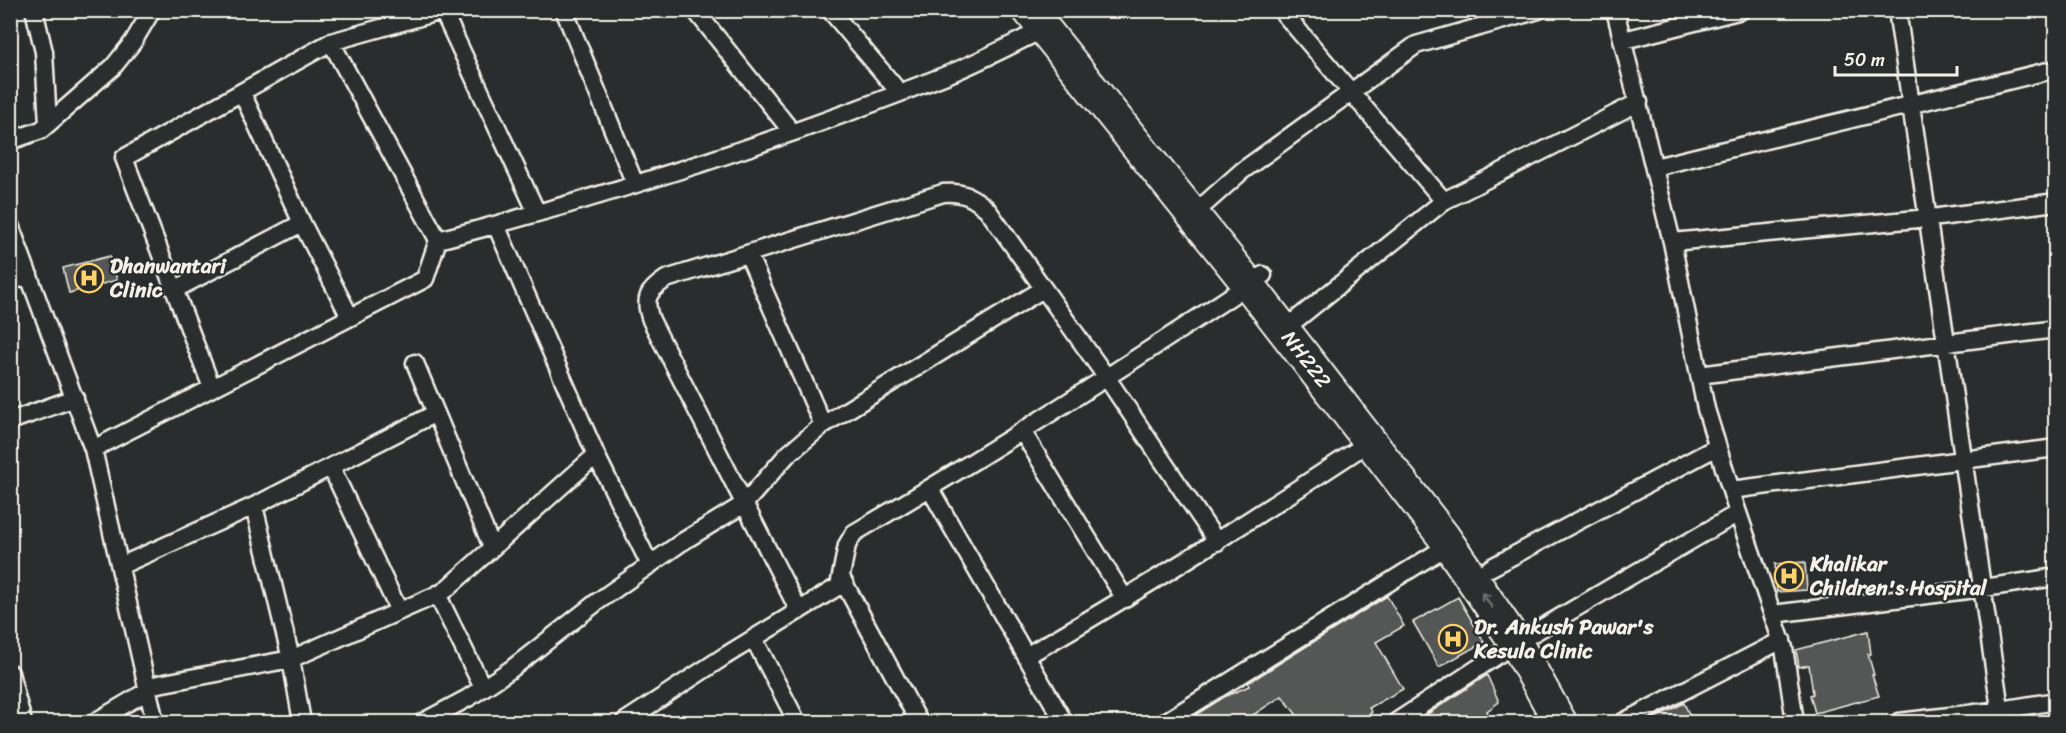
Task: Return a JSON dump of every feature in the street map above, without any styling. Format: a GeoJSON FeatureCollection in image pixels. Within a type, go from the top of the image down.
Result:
{"type":"FeatureCollection","features":[{"type":"Feature","properties":{"kind":"highway","name":"NH222"},"geometry":{"type":"LineString","coordinates":[[1043,17],[1206,203],[1256,280],[1371,441],[1574,704],[1582,723]]}},
{"type":"Feature","properties":{"kind":"highway","name":"NH222"},"geometry":{"type":"LineString","coordinates":[[1043,17],[1256,280],[1297,319],[1481,552],[1524,638],[1560,723]]}},
{"type":"Feature","properties":{"kind":"street"},"geometry":{"type":"LineString","coordinates":[[34,10],[44,52],[48,124]]}},
{"type":"Feature","properties":{"kind":"street"},"geometry":{"type":"LineString","coordinates":[[10,141],[34,134],[48,124],[113,67],[133,42],[152,10]]}},
{"type":"Feature","properties":{"kind":"street"},"geometry":{"type":"LineString","coordinates":[[564,10],[635,184]]}},
{"type":"Feature","properties":{"kind":"street"},"geometry":{"type":"LineString","coordinates":[[695,10],[792,132]]}},
{"type":"Feature","properties":{"kind":"street"},"geometry":{"type":"LineString","coordinates":[[830,10],[899,92]]}},
{"type":"Feature","properties":{"kind":"street"},"geometry":{"type":"LineString","coordinates":[[1281,10],[1444,201]]}},
{"type":"Feature","properties":{"kind":"street"},"geometry":{"type":"LineString","coordinates":[[1206,203],[1242,171],[1416,45],[1539,10]]}},
{"type":"Feature","properties":{"kind":"street"},"geometry":{"type":"LineString","coordinates":[[1615,10],[1672,242],[1706,409],[1738,513],[1782,640],[1795,723]]}},
{"type":"Feature","properties":{"kind":"street"},"geometry":{"type":"LineString","coordinates":[[1624,40],[1742,10]]}},
{"type":"Feature","properties":{"kind":"street"},"geometry":{"type":"LineString","coordinates":[[1897,10],[2002,716]]}},
{"type":"Feature","properties":{"kind":"street"},"geometry":{"type":"LineString","coordinates":[[212,388],[124,158],[332,42],[444,11],[537,213]]}},
{"type":"Feature","properties":{"kind":"street"},"geometry":{"type":"LineString","coordinates":[[438,240],[537,213],[728,155],[942,77],[1043,17]]}},
{"type":"Feature","properties":{"kind":"street"},"geometry":{"type":"LineString","coordinates":[[93,449],[425,279],[438,240],[332,42]]}},
{"type":"Feature","properties":{"kind":"street"},"geometry":{"type":"LineString","coordinates":[[1654,167],[2055,69]]}},
{"type":"Feature","properties":{"kind":"street"},"geometry":{"type":"LineString","coordinates":[[242,93],[302,223],[350,317]]}},
{"type":"Feature","properties":{"kind":"street"},"geometry":{"type":"LineString","coordinates":[[1297,319],[1444,201],[1639,102]]}},
{"type":"Feature","properties":{"kind":"street"},"geometry":{"type":"LineString","coordinates":[[799,611],[651,320],[646,308],[648,296],[655,286],[666,279],[943,193],[966,194],[987,209],[1107,378],[1217,542]]}},
{"type":"Feature","properties":{"kind":"street"},"geometry":{"type":"LineString","coordinates":[[1672,242],[1927,218],[2055,202]]}},
{"type":"Feature","properties":{"kind":"street"},"geometry":{"type":"LineString","coordinates":[[174,290],[302,223]]}},
{"type":"Feature","properties":{"kind":"street"},"geometry":{"type":"LineString","coordinates":[[10,225],[93,449],[156,723]]}},
{"type":"Feature","properties":{"kind":"street"},"geometry":{"type":"LineString","coordinates":[[496,225],[596,456],[650,565]]}},
{"type":"Feature","properties":{"kind":"street"},"geometry":{"type":"LineString","coordinates":[[748,254],[824,425]]}},
{"type":"Feature","properties":{"kind":"street"},"geometry":{"type":"LineString","coordinates":[[10,282],[29,275]]}},
{"type":"Feature","properties":{"kind":"street"},"geometry":{"type":"LineString","coordinates":[[624,723],[839,586],[848,545],[854,534],[1107,378],[1256,280]]}},
{"type":"Feature","properties":{"kind":"street"},"geometry":{"type":"LineString","coordinates":[[423,723],[483,688],[682,542],[744,504],[787,455],[824,425],[1043,289]]}},
{"type":"Feature","properties":{"kind":"street"},"geometry":{"type":"LineString","coordinates":[[1699,375],[2055,329]]}},
{"type":"Feature","properties":{"kind":"street"},"geometry":{"type":"LineString","coordinates":[[415,363],[492,547]]}},
{"type":"Feature","properties":{"kind":"street"},"geometry":{"type":"LineString","coordinates":[[10,421],[75,398]]}},
{"type":"Feature","properties":{"kind":"street"},"geometry":{"type":"LineString","coordinates":[[120,566],[254,507],[436,413]]}},
{"type":"Feature","properties":{"kind":"street"},"geometry":{"type":"LineString","coordinates":[[1022,431],[1125,599]]}},
{"type":"Feature","properties":{"kind":"street"},"geometry":{"type":"LineString","coordinates":[[1026,656],[1217,542],[1371,441]]}},
{"type":"Feature","properties":{"kind":"street"},"geometry":{"type":"LineString","coordinates":[[1490,568],[1718,447]]}},
{"type":"Feature","properties":{"kind":"street"},"geometry":{"type":"LineString","coordinates":[[1731,490],[2055,447]]}},
{"type":"Feature","properties":{"kind":"street"},"geometry":{"type":"LineString","coordinates":[[95,723],[148,688],[291,659],[443,592],[596,456]]}},
{"type":"Feature","properties":{"kind":"street"},"geometry":{"type":"LineString","coordinates":[[331,467],[399,611]]}},
{"type":"Feature","properties":{"kind":"street"},"geometry":{"type":"LineString","coordinates":[[930,489],[1064,723]]}},
{"type":"Feature","properties":{"kind":"street"},"geometry":{"type":"LineString","coordinates":[[254,507],[291,659],[302,723]]}},
{"type":"Feature","properties":{"kind":"street"},"geometry":{"type":"LineString","coordinates":[[1396,723],[1524,638],[1738,513]]}},
{"type":"Feature","properties":{"kind":"street"},"geometry":{"type":"LineString","coordinates":[[1165,723],[1449,545]]}},
{"type":"Feature","properties":{"kind":"street"},"geometry":{"type":"LineString","coordinates":[[1773,614],[2055,577]]}},
{"type":"Feature","properties":{"kind":"street"},"geometry":{"type":"LineString","coordinates":[[842,579],[919,723]]}},
{"type":"Feature","properties":{"kind":"street"},"geometry":{"type":"LineString","coordinates":[[437,594],[483,688]]}},
{"type":"Feature","properties":{"kind":"street"},"geometry":{"type":"LineString","coordinates":[[754,639],[797,723]]}},
{"type":"Feature","properties":{"kind":"street"},"geometry":{"type":"LineString","coordinates":[[1623,723],[1782,640]]}},
{"type":"Feature","properties":{"kind":"street"},"geometry":{"type":"LineString","coordinates":[[10,673],[23,723]]}},
{"type":"Feature","properties":{"kind":"street"},"geometry":{"type":"LineString","coordinates":[[1899,723],[2002,716],[2055,701]]}},
{"type":"Feature","properties":{"kind":"building"},"geometry":{"type":"Polygon","coordinates":[[[110,256],[117,280],[69,293],[63,268],[110,256]]]}},
{"type":"Feature","properties":{"kind":"building"},"geometry":{"type":"Polygon","coordinates":[[[1805,562],[1807,590],[1777,592],[1775,564],[1805,562]]]}},
{"type":"Feature","properties":{"kind":"building"},"geometry":{"type":"Polygon","coordinates":[[[1387,596],[1404,626],[1376,642],[1403,689],[1369,708],[1372,712],[1357,723],[1303,723],[1282,696],[1250,717],[1253,723],[1195,723],[1192,717],[1224,697],[1249,686],[1248,683],[1387,596]]]}},
{"type":"Feature","properties":{"kind":"building"},"geometry":{"type":"Polygon","coordinates":[[[1458,597],[1484,642],[1439,667],[1413,622],[1458,597]]]}},
{"type":"Feature","properties":{"kind":"building"},"geometry":{"type":"Polygon","coordinates":[[[1868,631],[1871,654],[1868,654],[1879,696],[1815,713],[1810,695],[1813,694],[1809,665],[1799,667],[1796,650],[1868,631]]]}},
{"type":"Feature","properties":{"kind":"building"},"geometry":{"type":"Polygon","coordinates":[[[1487,675],[1499,702],[1473,723],[1414,723],[1487,675]]]}},
{"type":"Feature","properties":{"kind":"building"},"geometry":{"type":"Polygon","coordinates":[[[1684,703],[1693,723],[1645,723],[1684,703]]]}},
{"type":"Feature","properties":{"kind":"place","name":"Dhanwantari Clinic"},"geometry":{"type":"Point","coordinates":[89,278]}},
{"type":"Feature","properties":{"kind":"place","name":"Khalikar Children's Hospital"},"geometry":{"type":"Point","coordinates":[1789,576]}},
{"type":"Feature","properties":{"kind":"place","name":"Dr. Ankush Pawar's Kesula Clinic"},"geometry":{"type":"Point","coordinates":[1453,639]}}]}
